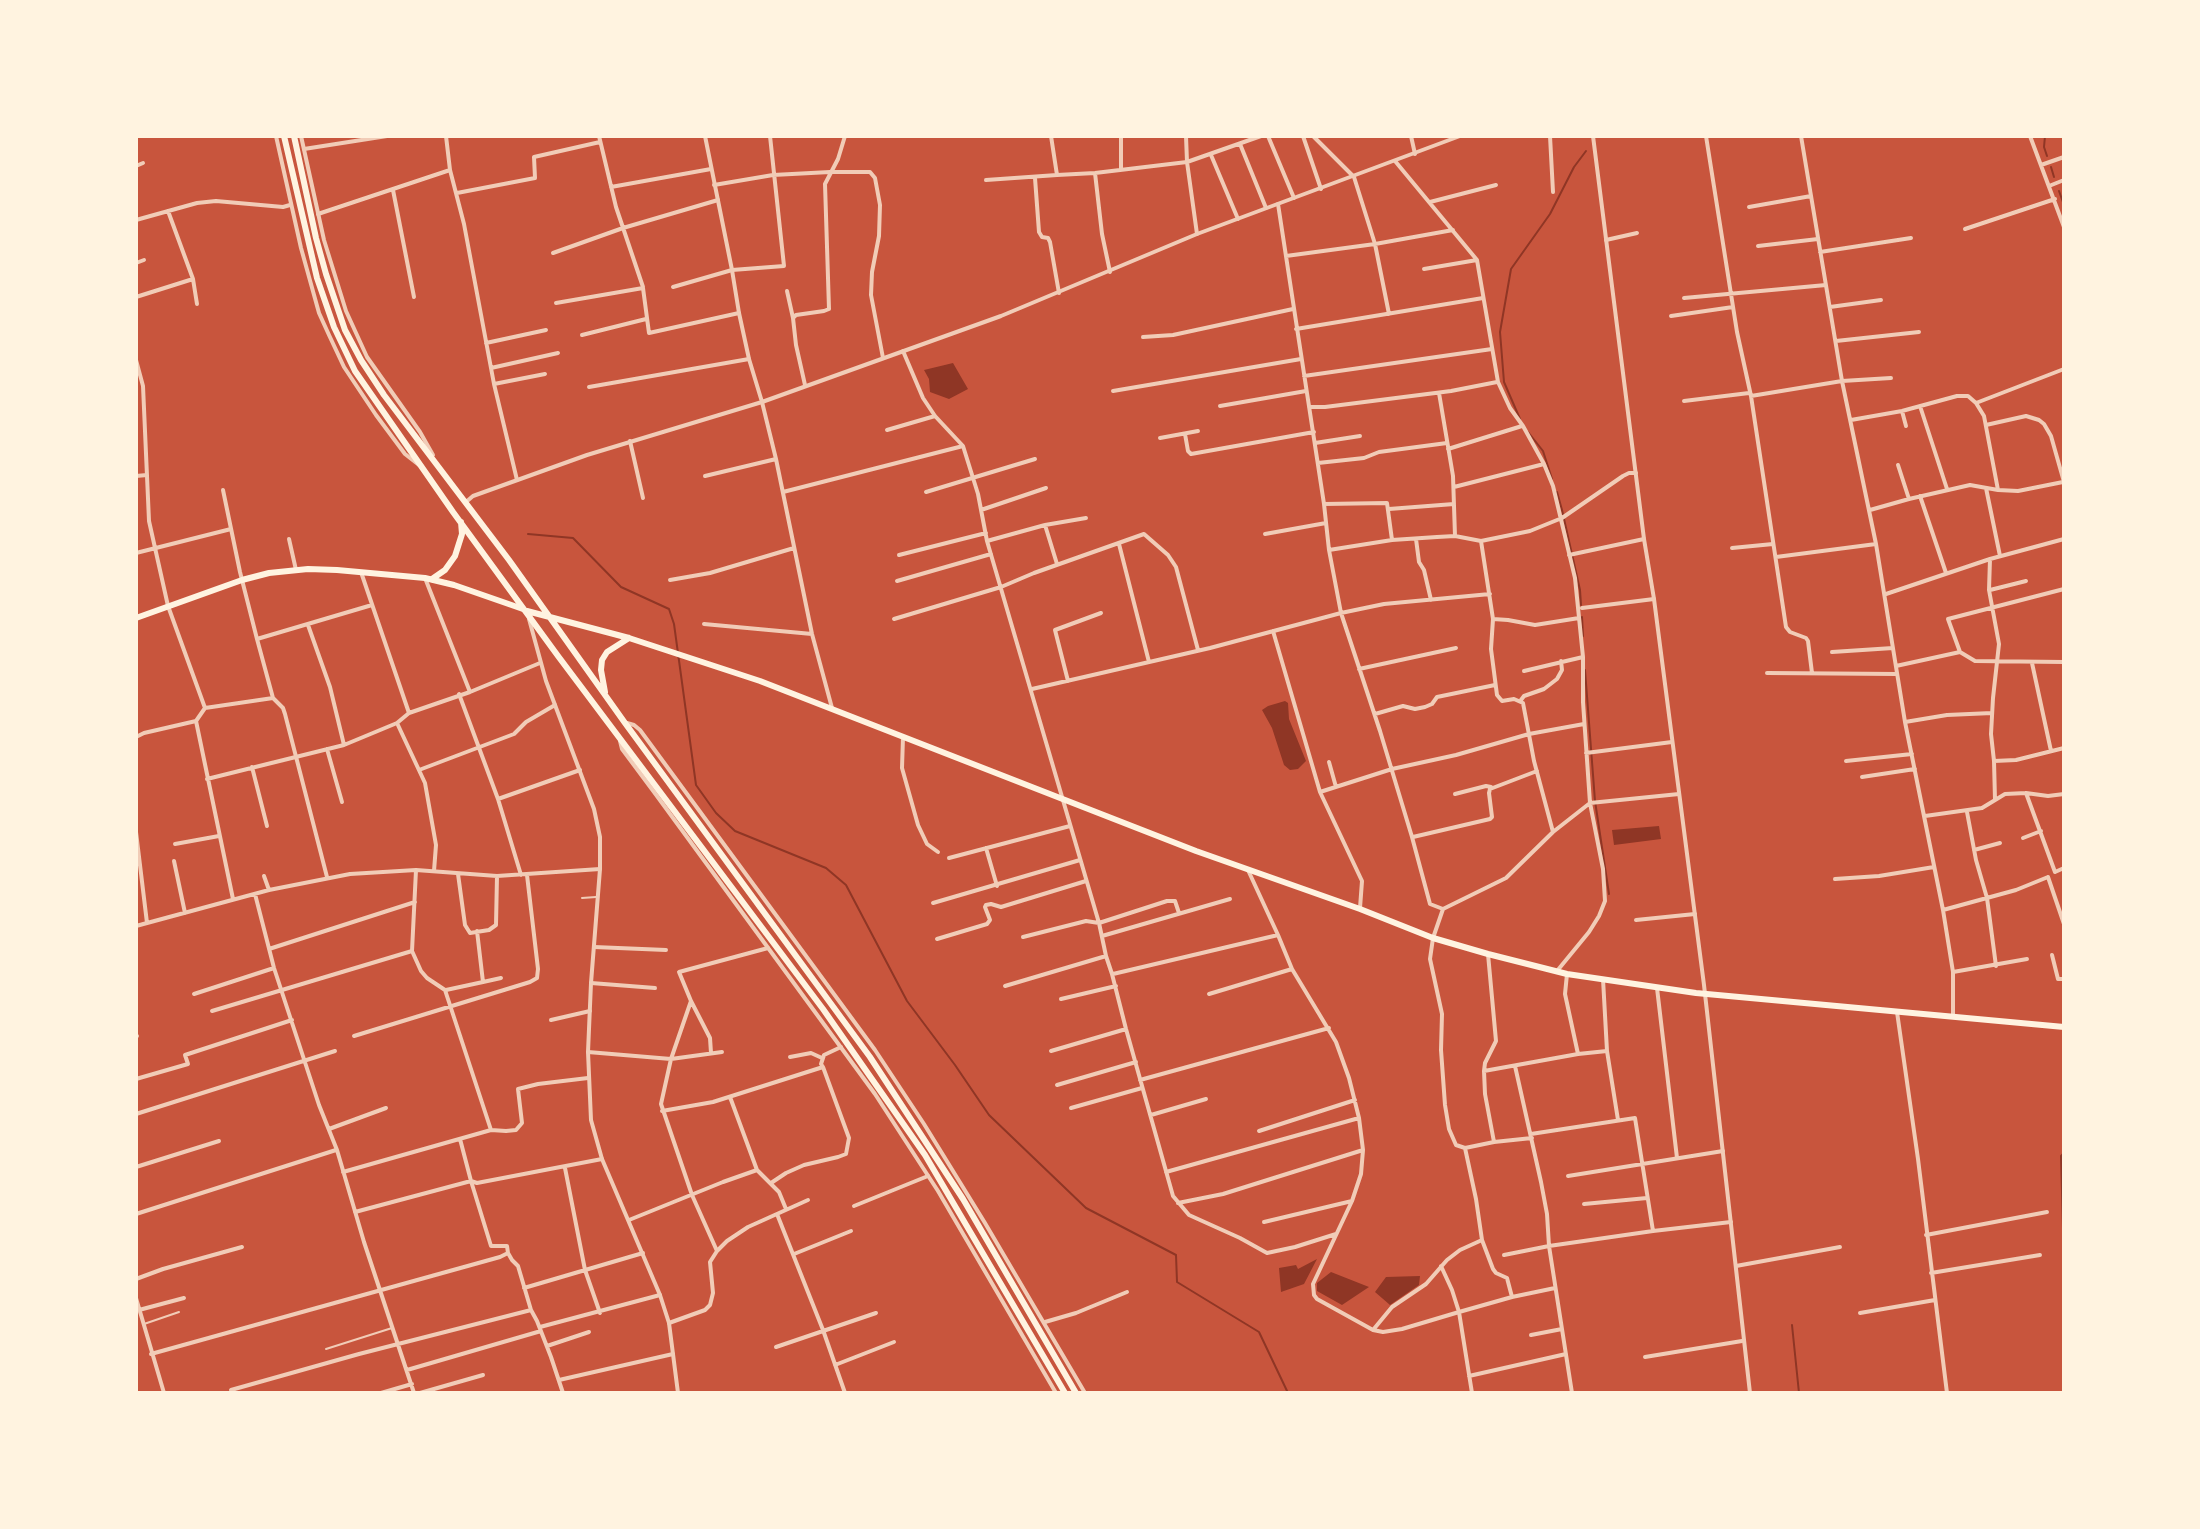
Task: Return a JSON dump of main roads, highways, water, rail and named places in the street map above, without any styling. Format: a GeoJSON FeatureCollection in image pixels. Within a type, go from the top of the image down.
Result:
{"type":"FeatureCollection","features":[{"type":"Feature","properties":{"kind":"main road"},"geometry":{"type":"LineString","coordinates":[[284,136],[317,278],[331,319],[355,371],[558,656],[823,1009],[933,1168],[1065,1393]]}},
{"type":"Feature","properties":{"kind":"main road"},"geometry":{"type":"LineString","coordinates":[[294,136],[316,238],[336,307],[361,360],[625,723],[820,983],[918,1129],[1011,1279],[1076,1393]]}},
{"type":"Feature","properties":{"kind":"main road"},"geometry":{"type":"LineString","coordinates":[[429,579],[445,570],[455,556],[462,534],[461,522]]}},
{"type":"Feature","properties":{"kind":"main road"},"geometry":{"type":"LineString","coordinates":[[136,618],[269,573],[296,570],[361,572],[429,579],[527,611],[691,657],[760,681],[1196,851],[1433,938],[1488,954],[1567,974],[1657,988],[2064,1027]]}},
{"type":"Feature","properties":{"kind":"main road"},"geometry":{"type":"LineString","coordinates":[[605,695],[602,660],[607,652],[629,638]]}},
{"type":"Feature","properties":{"kind":"waterway"},"geometry":{"type":"LineString","coordinates":[[2045,136],[2047,156]]}},
{"type":"Feature","properties":{"kind":"waterway"},"geometry":{"type":"LineString","coordinates":[[1520,419],[1504,382],[1500,332],[1511,269],[1550,214],[1574,167],[1586,151]]}},
{"type":"Feature","properties":{"kind":"waterway"},"geometry":{"type":"LineString","coordinates":[[2051,167],[2054,177]]}},
{"type":"Feature","properties":{"kind":"waterway"},"geometry":{"type":"LineString","coordinates":[[2059,191],[2064,205]]}},
{"type":"Feature","properties":{"kind":"waterway"},"geometry":{"type":"LineString","coordinates":[[1528,432],[1543,451],[1552,479]]}},
{"type":"Feature","properties":{"kind":"waterway"},"geometry":{"type":"LineString","coordinates":[[1557,492],[1581,605]]}},
{"type":"Feature","properties":{"kind":"waterway"},"geometry":{"type":"LineString","coordinates":[[528,534],[573,538],[621,587],[669,609],[674,624],[696,785],[716,813],[735,831],[826,868],[846,885],[907,1001],[989,1115],[1086,1208],[1176,1255],[1177,1282],[1259,1332],[1288,1393]]}},
{"type":"Feature","properties":{"kind":"waterway"},"geometry":{"type":"LineString","coordinates":[[1582,617],[1583,636]]}},
{"type":"Feature","properties":{"kind":"waterway"},"geometry":{"type":"LineString","coordinates":[[1585,670],[1595,801],[1609,894]]}},
{"type":"Feature","properties":{"kind":"waterway"},"geometry":{"type":"LineString","coordinates":[[2064,1153],[2061,1156],[2064,1264]]}},
{"type":"Feature","properties":{"kind":"waterway"},"geometry":{"type":"LineString","coordinates":[[1792,1325],[1799,1393]]}}]}
